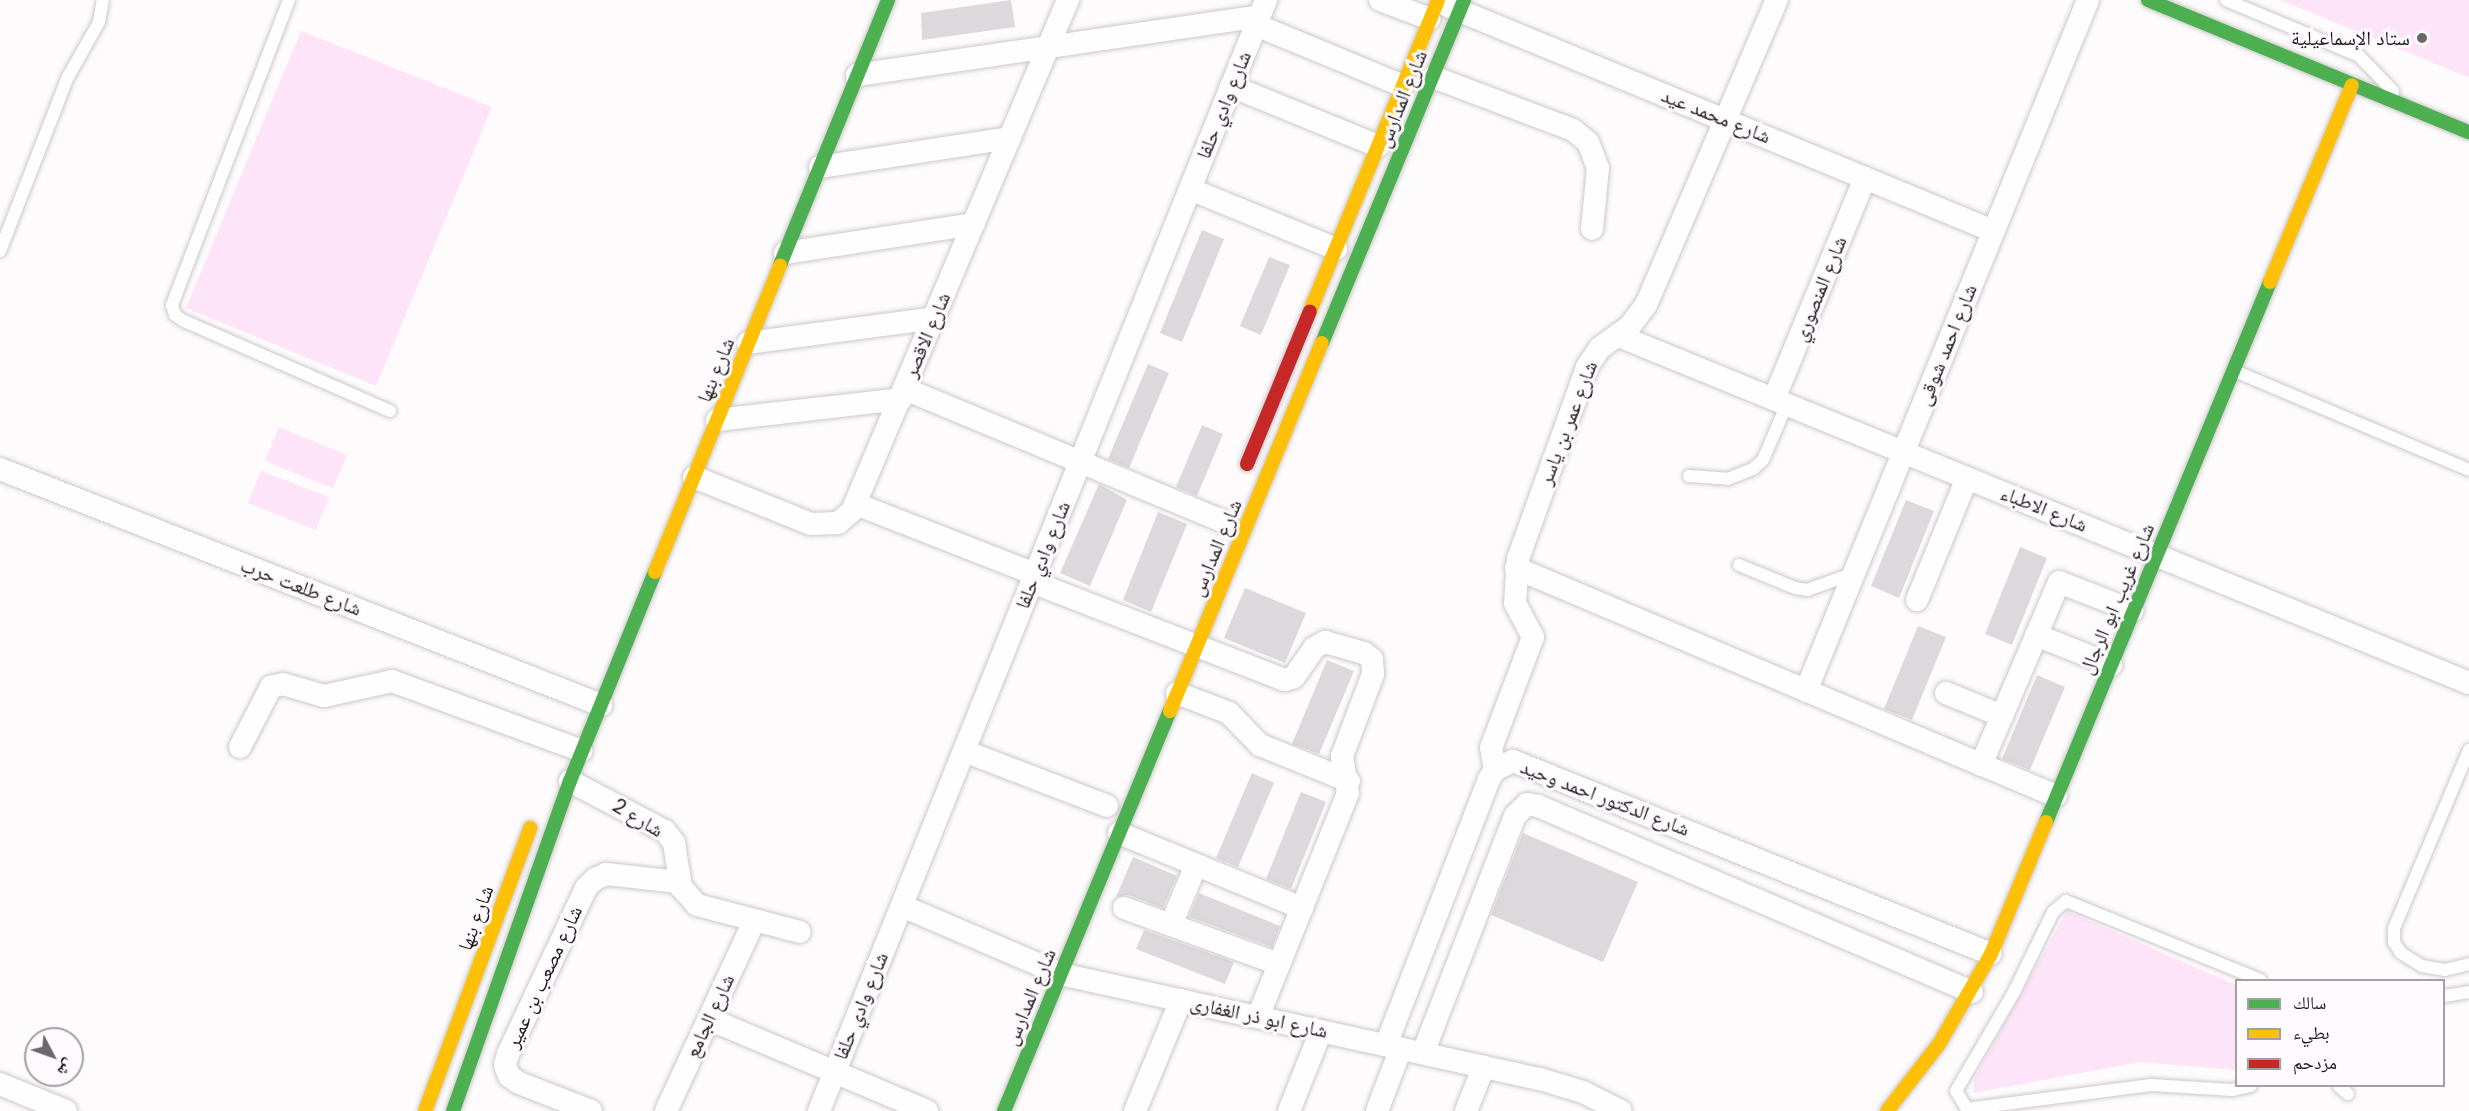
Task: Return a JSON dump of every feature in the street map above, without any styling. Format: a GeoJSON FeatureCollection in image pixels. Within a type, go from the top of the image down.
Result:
{"type":"FeatureCollection","features":[{"type":"Feature","properties":{"kind":"main road","name":"شارع بنها"},"geometry":{"type":"LineString","coordinates":[[453,1111],[564,773],[582,753],[888,0]]}},
{"type":"Feature","properties":{"kind":"main road"},"geometry":{"type":"LineString","coordinates":[[2148,0],[2401,106],[2469,132]]}},
{"type":"Feature","properties":{"kind":"main road","name":"شارع المدارس"},"geometry":{"type":"LineString","coordinates":[[1181,646],[1433,77],[1462,5]]}},
{"type":"Feature","properties":{"kind":"main road","name":"شارع المدارس"},"geometry":{"type":"LineString","coordinates":[[1242,478],[1436,7]]}},
{"type":"Feature","properties":{"kind":"main road","name":"شارع غريب ابو الرجال"},"geometry":{"type":"LineString","coordinates":[[1887,1111],[1939,1044],[1972,992],[1991,954],[2352,85]]}},
{"type":"Feature","properties":{"kind":"main road","name":"شارع المدارس"},"geometry":{"type":"LineString","coordinates":[[1004,1111],[1046,967],[1119,833],[1177,693],[1184,618]]}},
{"type":"Feature","properties":{"kind":"main road"},"geometry":{"type":"LineString","coordinates":[[564,773],[582,753]]}},
{"type":"Feature","properties":{"kind":"main road","name":"شارع بنها"},"geometry":{"type":"LineString","coordinates":[[425,1111],[534,816]]}},
{"type":"Feature","properties":{"kind":"street","name":"شارع الاقصر"},"geometry":{"type":"LineString","coordinates":[[694,477],[820,526],[846,518],[856,504],[1068,0]]}},
{"type":"Feature","properties":{"kind":"street","name":"شارع محمد عيد"},"geometry":{"type":"LineString","coordinates":[[1380,0],[1436,7],[1462,5],[1726,120],[1993,231]]}},
{"type":"Feature","properties":{"kind":"street","name":"شارع احمد شوقى"},"geometry":{"type":"LineString","coordinates":[[1806,691],[2088,0]]}},
{"type":"Feature","properties":{"kind":"street","name":"شارع عمر بن ياسر"},"geometry":{"type":"LineString","coordinates":[[1495,770],[1491,748],[1533,637],[1515,603],[1516,568],[1587,367],[1600,348],[1619,336],[1646,305],[1726,120],[1771,2]]}},
{"type":"Feature","properties":{"kind":"street"},"geometry":{"type":"LineString","coordinates":[[857,75],[1260,14],[1403,86]]}},
{"type":"Feature","properties":{"kind":"street","name":"شارع وادي حلفا"},"geometry":{"type":"LineString","coordinates":[[819,1111],[1260,14]]}},
{"type":"Feature","properties":{"kind":"street"},"geometry":{"type":"LineString","coordinates":[[1433,77],[1573,130],[1588,142],[1598,168],[1592,229]]}},
{"type":"Feature","properties":{"kind":"street"},"geometry":{"type":"LineString","coordinates":[[1231,86],[1378,146]]}},
{"type":"Feature","properties":{"kind":"street"},"geometry":{"type":"LineString","coordinates":[[820,167],[1010,138]]}},
{"type":"Feature","properties":{"kind":"street","name":"شارع المنصوري"},"geometry":{"type":"LineString","coordinates":[[1781,402],[1865,178]]}},
{"type":"Feature","properties":{"kind":"street"},"geometry":{"type":"LineString","coordinates":[[1190,189],[1336,249]]}},
{"type":"Feature","properties":{"kind":"street"},"geometry":{"type":"LineString","coordinates":[[785,253],[974,224]]}},
{"type":"Feature","properties":{"kind":"street"},"geometry":{"type":"LineString","coordinates":[[748,343],[935,318]]}},
{"type":"Feature","properties":{"kind":"street","name":"شارع الاطباء"},"geometry":{"type":"LineString","coordinates":[[1619,336],[2469,683]]}},
{"type":"Feature","properties":{"kind":"street"},"geometry":{"type":"LineString","coordinates":[[717,420],[903,394],[1080,462],[1224,522]]}},
{"type":"Feature","properties":{"kind":"street","name":"شارع طلعت حرب"},"geometry":{"type":"LineString","coordinates":[[0,469],[601,705]]}},
{"type":"Feature","properties":{"kind":"street"},"geometry":{"type":"LineString","coordinates":[[1917,600],[1966,478]]}},
{"type":"Feature","properties":{"kind":"street"},"geometry":{"type":"LineString","coordinates":[[856,504],[1033,578],[1181,646],[1285,680],[1294,676],[1314,648],[1325,642],[1369,656],[1374,664],[1373,674],[1342,756],[1349,781],[1348,793],[1258,1017]]}},
{"type":"Feature","properties":{"kind":"street"},"geometry":{"type":"LineString","coordinates":[[1516,568],[2056,796]]}},
{"type":"Feature","properties":{"kind":"street"},"geometry":{"type":"LineString","coordinates":[[1981,765],[2059,582],[2133,611]]}},
{"type":"Feature","properties":{"kind":"street"},"geometry":{"type":"LineString","coordinates":[[2036,635],[2111,665]]}},
{"type":"Feature","properties":{"kind":"street"},"geometry":{"type":"LineString","coordinates":[[240,747],[271,687],[283,684],[324,696],[392,681],[582,753]]}},
{"type":"Feature","properties":{"kind":"street"},"geometry":{"type":"LineString","coordinates":[[1177,693],[1229,713],[1260,744],[1349,781]]}},
{"type":"Feature","properties":{"kind":"street"},"geometry":{"type":"LineString","coordinates":[[1946,693],[2002,716]]}},
{"type":"Feature","properties":{"kind":"street"},"geometry":{"type":"LineString","coordinates":[[964,752],[1107,806]]}},
{"type":"Feature","properties":{"kind":"street","name":"شارع الدكتور احمد وحيد"},"geometry":{"type":"LineString","coordinates":[[1377,1111],[1393,1047],[1495,770],[1513,761],[1523,762],[1991,954]]}},
{"type":"Feature","properties":{"kind":"street","name":"شارع 2"},"geometry":{"type":"LineString","coordinates":[[564,773],[665,831],[674,843],[679,882]]}},
{"type":"Feature","properties":{"kind":"street","name":"شارع الدكتور احمد وحيد"},"geometry":{"type":"LineString","coordinates":[[1423,1053],[1515,816],[1527,804],[1538,806],[1972,992]]}},
{"type":"Feature","properties":{"kind":"street"},"geometry":{"type":"LineString","coordinates":[[1119,833],[1302,908]]}},
{"type":"Feature","properties":{"kind":"street"},"geometry":{"type":"LineString","coordinates":[[1171,925],[1196,865]]}},
{"type":"Feature","properties":{"kind":"street","name":"شارع مصعب بن عمير"},"geometry":{"type":"LineString","coordinates":[[591,1111],[519,1083],[509,1076],[506,1065],[508,1054],[586,888],[595,879],[612,874],[679,882]]}},
{"type":"Feature","properties":{"kind":"street"},"geometry":{"type":"LineString","coordinates":[[679,882],[697,904],[800,932]]}},
{"type":"Feature","properties":{"kind":"street","name":"شارع ابو ذر الغفارى"},"geometry":{"type":"LineString","coordinates":[[902,906],[1046,967],[1181,1000],[1555,1083],[1594,1105],[1621,1111]]}},
{"type":"Feature","properties":{"kind":"street"},"geometry":{"type":"LineString","coordinates":[[1124,908],[1279,964]]}},
{"type":"Feature","properties":{"kind":"street","name":"شارع الجامع"},"geometry":{"type":"LineString","coordinates":[[666,1111],[754,921]]}},
{"type":"Feature","properties":{"kind":"street"},"geometry":{"type":"LineString","coordinates":[[1135,1111],[1181,1000]]}},
{"type":"Feature","properties":{"kind":"street"},"geometry":{"type":"LineString","coordinates":[[709,1020],[927,1111]]}},
{"type":"Feature","properties":{"kind":"street"},"geometry":{"type":"LineString","coordinates":[[1289,1111],[1321,1031]]}},
{"type":"Feature","properties":{"kind":"street"},"geometry":{"type":"LineString","coordinates":[[1466,1111],[1484,1066]]}},
{"type":"Feature","properties":{"kind":"street"},"geometry":{"type":"LineString","coordinates":[[0,1083],[66,1111]]}},
{"type":"Feature","properties":{"kind":"lane"},"geometry":{"type":"LineString","coordinates":[[0,251],[68,77],[99,22],[104,0]]}},
{"type":"Feature","properties":{"kind":"lane"},"geometry":{"type":"LineString","coordinates":[[289,0],[171,305],[175,315],[184,321],[390,411]]}},
{"type":"Feature","properties":{"kind":"lane"},"geometry":{"type":"LineString","coordinates":[[2226,0],[2359,56],[2384,78],[2401,106]]}},
{"type":"Feature","properties":{"kind":"lane"},"geometry":{"type":"LineString","coordinates":[[2234,371],[2469,470]]}},
{"type":"Feature","properties":{"kind":"lane"},"geometry":{"type":"LineString","coordinates":[[1689,476],[1728,479],[1753,469],[1763,460],[1781,402]]}},
{"type":"Feature","properties":{"kind":"lane"},"geometry":{"type":"LineString","coordinates":[[1739,565],[1795,588],[1807,590],[1854,574]]}},
{"type":"Feature","properties":{"kind":"lane"},"geometry":{"type":"LineString","coordinates":[[2469,750],[2394,928],[2394,942],[2401,953],[2422,966],[2445,970],[2469,964]]}},
{"type":"Feature","properties":{"kind":"lane"},"geometry":{"type":"LineString","coordinates":[[2246,1087],[2232,1090],[2151,1085],[1976,1109],[1966,1109],[1956,1092],[2013,992],[2054,912],[2066,901],[2256,979]]}},
{"type":"Feature","properties":{"kind":"lane"},"geometry":{"type":"LineString","coordinates":[[2445,996],[2469,992]]}},
{"type":"Feature","properties":{"kind":"shaded area","name":"ستاد الإسماعيلية"},"geometry":{"type":"Polygon","coordinates":[[[2280,0],[2469,0],[2469,78],[2468,77],[2280,0]]]}},
{"type":"Feature","properties":{"kind":"shaded area"},"geometry":{"type":"Polygon","coordinates":[[[301,31],[492,107],[376,386],[186,308],[301,31]]]}},
{"type":"Feature","properties":{"kind":"shaded area"},"geometry":{"type":"Polygon","coordinates":[[[279,427],[347,455],[333,488],[265,461],[279,427]]]}},
{"type":"Feature","properties":{"kind":"shaded area"},"geometry":{"type":"Polygon","coordinates":[[[261,471],[329,497],[316,530],[248,503],[261,471]]]}},
{"type":"Feature","properties":{"kind":"shaded area"},"geometry":{"type":"Polygon","coordinates":[[[2067,911],[2235,985],[2235,1070],[2140,1062],[1973,1093],[1974,1079],[2067,911]]]}},
{"type":"Feature","properties":{"kind":"building"},"geometry":{"type":"Polygon","coordinates":[[[1011,0],[1015,27],[922,40],[921,13],[1011,0]]]}},
{"type":"Feature","properties":{"kind":"building"},"geometry":{"type":"Polygon","coordinates":[[[1202,230],[1224,239],[1182,342],[1160,333],[1202,230]]]}},
{"type":"Feature","properties":{"kind":"building"},"geometry":{"type":"Polygon","coordinates":[[[1269,257],[1290,265],[1261,335],[1240,326],[1269,257]]]}},
{"type":"Feature","properties":{"kind":"building"},"geometry":{"type":"Polygon","coordinates":[[[1148,364],[1169,373],[1129,468],[1108,459],[1148,364]]]}},
{"type":"Feature","properties":{"kind":"building"},"geometry":{"type":"Polygon","coordinates":[[[1202,425],[1223,434],[1197,496],[1176,487],[1202,425]]]}},
{"type":"Feature","properties":{"kind":"building"},"geometry":{"type":"Polygon","coordinates":[[[1099,484],[1127,500],[1090,586],[1060,573],[1099,484]]]}},
{"type":"Feature","properties":{"kind":"building"},"geometry":{"type":"Polygon","coordinates":[[[1906,500],[1934,511],[1899,598],[1871,586],[1906,500]]]}},
{"type":"Feature","properties":{"kind":"building"},"geometry":{"type":"Polygon","coordinates":[[[1158,512],[1187,524],[1151,612],[1123,600],[1158,512]]]}},
{"type":"Feature","properties":{"kind":"building"},"geometry":{"type":"Polygon","coordinates":[[[2020,547],[2047,558],[2012,645],[1985,634],[2020,547]]]}},
{"type":"Feature","properties":{"kind":"building"},"geometry":{"type":"Polygon","coordinates":[[[1245,588],[1306,613],[1285,663],[1224,638],[1245,588]]]}},
{"type":"Feature","properties":{"kind":"building"},"geometry":{"type":"Polygon","coordinates":[[[1918,626],[1946,637],[1912,720],[1884,709],[1918,626]]]}},
{"type":"Feature","properties":{"kind":"building"},"geometry":{"type":"Polygon","coordinates":[[[1327,660],[1354,671],[1319,754],[1292,744],[1327,660]]]}},
{"type":"Feature","properties":{"kind":"building"},"geometry":{"type":"Polygon","coordinates":[[[2037,675],[2065,687],[2030,770],[2002,759],[2037,675]]]}},
{"type":"Feature","properties":{"kind":"building"},"geometry":{"type":"Polygon","coordinates":[[[1252,773],[1274,783],[1238,867],[1216,858],[1252,773]]]}},
{"type":"Feature","properties":{"kind":"building"},"geometry":{"type":"Polygon","coordinates":[[[1301,792],[1326,802],[1291,889],[1266,879],[1301,792]]]}},
{"type":"Feature","properties":{"kind":"building"},"geometry":{"type":"Polygon","coordinates":[[[1523,833],[1638,882],[1603,962],[1491,915],[1523,833]]]}},
{"type":"Feature","properties":{"kind":"building"},"geometry":{"type":"Polygon","coordinates":[[[1133,857],[1177,876],[1163,908],[1128,895],[1116,897],[1133,857]]]}},
{"type":"Feature","properties":{"kind":"building"},"geometry":{"type":"Polygon","coordinates":[[[1199,893],[1280,926],[1272,947],[1189,917],[1199,893]]]}},
{"type":"Feature","properties":{"kind":"building"},"geometry":{"type":"Polygon","coordinates":[[[1144,930],[1234,962],[1225,984],[1136,949],[1144,930]]]}},
{"type":"Feature","properties":{"kind":"traffic: fast"},"geometry":{"type":"LineString","coordinates":[[780,265],[888,0]]}},
{"type":"Feature","properties":{"kind":"traffic: fast"},"geometry":{"type":"LineString","coordinates":[[1322,343],[1464,0]]}},
{"type":"Feature","properties":{"kind":"traffic: fast"},"geometry":{"type":"LineString","coordinates":[[2148,0],[2469,132]]}},
{"type":"Feature","properties":{"kind":"traffic: fast"},"geometry":{"type":"LineString","coordinates":[[2046,822],[2270,282]]}},
{"type":"Feature","properties":{"kind":"traffic: fast"},"geometry":{"type":"LineString","coordinates":[[453,1111],[570,781],[655,572]]}},
{"type":"Feature","properties":{"kind":"traffic: fast"},"geometry":{"type":"LineString","coordinates":[[1004,1111],[1170,711]]}},
{"type":"Feature","properties":{"kind":"traffic: slow"},"geometry":{"type":"LineString","coordinates":[[1310,311],[1438,0]]}},
{"type":"Feature","properties":{"kind":"traffic: slow"},"geometry":{"type":"LineString","coordinates":[[2270,282],[2352,85]]}},
{"type":"Feature","properties":{"kind":"traffic: slow"},"geometry":{"type":"LineString","coordinates":[[655,572],[780,265]]}},
{"type":"Feature","properties":{"kind":"traffic: slow"},"geometry":{"type":"LineString","coordinates":[[1170,711],[1322,343]]}},
{"type":"Feature","properties":{"kind":"traffic: slow"},"geometry":{"type":"LineString","coordinates":[[1887,1111],[1939,1044],[1991,954],[2046,822]]}},
{"type":"Feature","properties":{"kind":"traffic: slow"},"geometry":{"type":"LineString","coordinates":[[425,1111],[530,828]]}},
{"type":"Feature","properties":{"kind":"traffic: jam"},"geometry":{"type":"LineString","coordinates":[[1247,464],[1310,311]]}},
{"type":"Feature","properties":{"kind":"place","name":"ستاد الإسماعيلية"},"geometry":{"type":"Point","coordinates":[2422,38]}}]}
